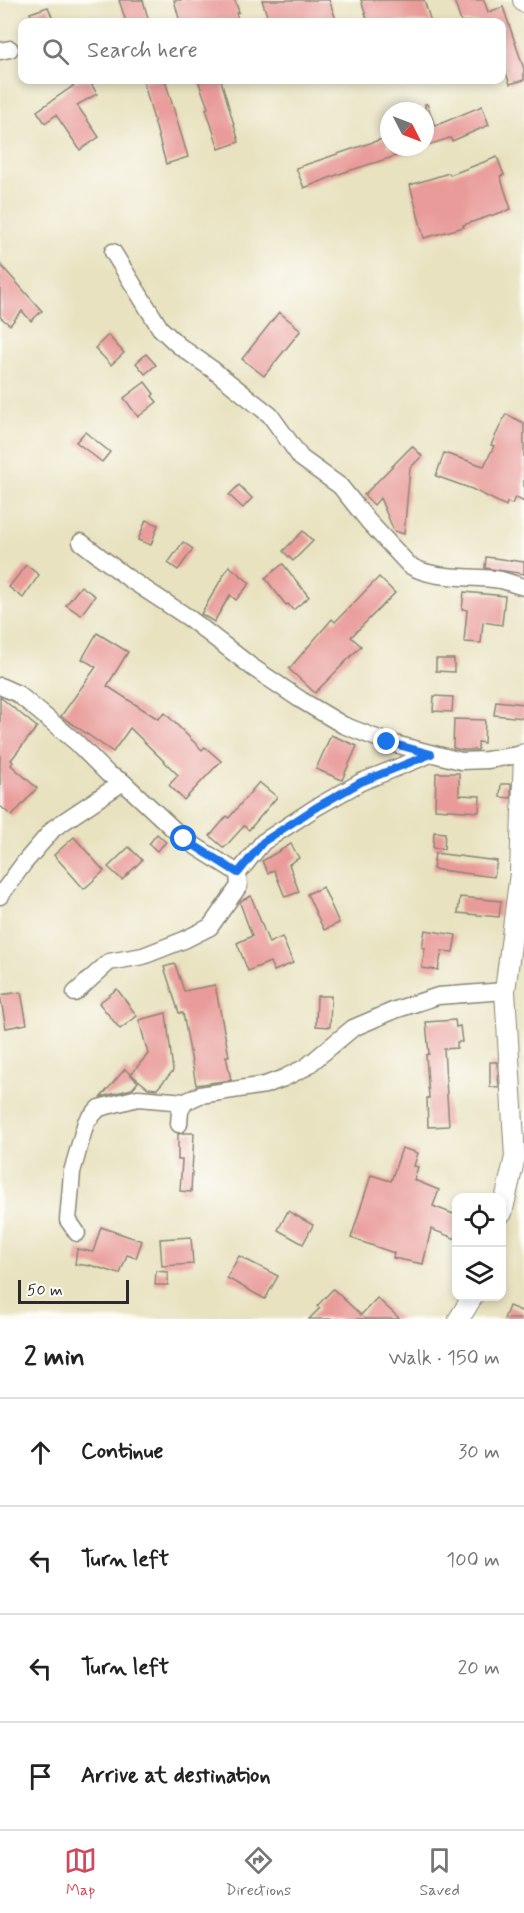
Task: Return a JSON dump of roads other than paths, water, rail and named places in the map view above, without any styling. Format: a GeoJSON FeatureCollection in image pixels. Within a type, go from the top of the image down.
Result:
{"type":"FeatureCollection","features":[{"type":"Feature","properties":{"kind":"street"},"geometry":{"type":"LineString","coordinates":[[113,252],[160,328],[178,345],[270,415],[301,458],[340,486],[369,522],[409,565],[416,570],[500,580],[524,587]]}},
{"type":"Feature","properties":{"kind":"street"},"geometry":{"type":"LineString","coordinates":[[81,542],[128,578],[189,618],[252,667],[301,700],[343,724],[387,742],[461,761],[487,760],[524,754],[520,873],[505,992],[515,1157],[506,1193]]}},
{"type":"Feature","properties":{"kind":"street"},"geometry":{"type":"LineString","coordinates":[[0,686],[18,694],[76,742],[108,774],[123,782],[184,839],[238,873]]}},
{"type":"Feature","properties":{"kind":"street"},"geometry":{"type":"LineString","coordinates":[[75,993],[109,962],[143,956],[210,927],[238,886],[238,873],[263,842],[315,808],[361,782],[431,754]]}},
{"type":"Feature","properties":{"kind":"street"},"geometry":{"type":"LineString","coordinates":[[0,896],[24,862],[54,828],[123,782]]}},
{"type":"Feature","properties":{"kind":"street"},"geometry":{"type":"LineString","coordinates":[[77,1233],[68,1220],[72,1172],[86,1122],[99,1108],[138,1098],[185,1102],[200,1095],[265,1084],[306,1067],[352,1028],[395,1010],[438,996],[505,992]]}},
{"type":"Feature","properties":{"kind":"street"},"geometry":{"type":"LineString","coordinates":[[179,1124],[180,1112],[185,1102]]}},
{"type":"Feature","properties":{"kind":"street"},"geometry":{"type":"LineString","coordinates":[[459,1319],[470,1301]]}}]}
